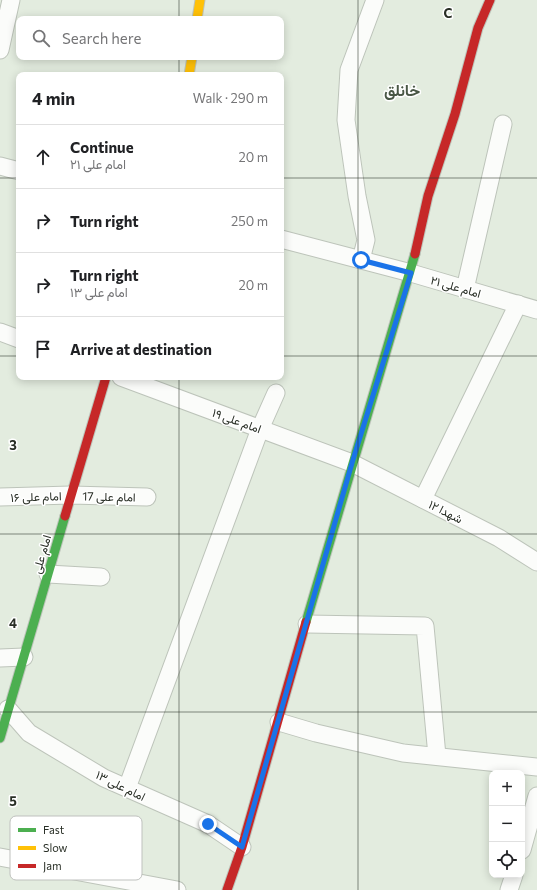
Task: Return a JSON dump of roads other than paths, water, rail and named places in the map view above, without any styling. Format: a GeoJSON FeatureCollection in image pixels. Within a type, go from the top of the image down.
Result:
{"type":"FeatureCollection","features":[{"type":"Feature","properties":{"kind":"street"},"geometry":{"type":"LineString","coordinates":[[0,50],[11,0]]}},
{"type":"Feature","properties":{"kind":"street"},"geometry":{"type":"LineString","coordinates":[[197,16],[200,0]]}},
{"type":"Feature","properties":{"kind":"street"},"geometry":{"type":"LineString","coordinates":[[361,260],[366,240],[357,196],[346,120],[349,70],[375,0]]}},
{"type":"Feature","properties":{"kind":"street"},"geometry":{"type":"LineString","coordinates":[[227,890],[242,847],[279,722],[352,463],[411,273],[428,196],[455,114],[478,28],[490,0]]}},
{"type":"Feature","properties":{"kind":"street"},"geometry":{"type":"LineString","coordinates":[[190,72],[192,60]]}},
{"type":"Feature","properties":{"kind":"street"},"geometry":{"type":"LineString","coordinates":[[465,289],[503,124]]}},
{"type":"Feature","properties":{"kind":"street"},"geometry":{"type":"LineString","coordinates":[[0,166],[16,170]]}},
{"type":"Feature","properties":{"kind":"street","name":"امام علی ۲۱"},"geometry":{"type":"LineString","coordinates":[[284,240],[411,273],[537,310]]}},
{"type":"Feature","properties":{"kind":"street"},"geometry":{"type":"LineString","coordinates":[[423,499],[518,304]]}},
{"type":"Feature","properties":{"kind":"street"},"geometry":{"type":"LineString","coordinates":[[0,332],[16,338]]}},
{"type":"Feature","properties":{"kind":"street","name":"امام علی"},"geometry":{"type":"LineString","coordinates":[[0,738],[105,380]]}},
{"type":"Feature","properties":{"kind":"street","name":"امام علی ۱۹"},"geometry":{"type":"LineString","coordinates":[[129,380],[352,463]]}},
{"type":"Feature","properties":{"kind":"street"},"geometry":{"type":"LineString","coordinates":[[127,788],[260,429],[276,393]]}},
{"type":"Feature","properties":{"kind":"street","name":"شهدا ۱۲"},"geometry":{"type":"LineString","coordinates":[[352,463],[499,538],[537,562]]}},
{"type":"Feature","properties":{"kind":"street","name":"امام علی 17"},"geometry":{"type":"LineString","coordinates":[[71,495],[147,496]]}},
{"type":"Feature","properties":{"kind":"street","name":"امام علی ۱۶"},"geometry":{"type":"LineString","coordinates":[[0,497],[71,495]]}},
{"type":"Feature","properties":{"kind":"street"},"geometry":{"type":"LineString","coordinates":[[48,574],[101,577]]}},
{"type":"Feature","properties":{"kind":"street"},"geometry":{"type":"LineString","coordinates":[[307,624],[425,626],[436,756]]}},
{"type":"Feature","properties":{"kind":"street"},"geometry":{"type":"LineString","coordinates":[[0,658],[24,657]]}},
{"type":"Feature","properties":{"kind":"street","name":"امام علی ۱۳"},"geometry":{"type":"LineString","coordinates":[[8,710],[30,733],[104,778],[208,824],[242,847]]}},
{"type":"Feature","properties":{"kind":"street"},"geometry":{"type":"LineString","coordinates":[[279,722],[316,733],[403,753],[537,767]]}},
{"type":"Feature","properties":{"kind":"street"},"geometry":{"type":"LineString","coordinates":[[524,842],[537,796]]}},
{"type":"Feature","properties":{"kind":"street"},"geometry":{"type":"LineString","coordinates":[[0,857],[10,859]]}},
{"type":"Feature","properties":{"kind":"street"},"geometry":{"type":"LineString","coordinates":[[509,890],[513,878]]}},
{"type":"Feature","properties":{"kind":"street"},"geometry":{"type":"LineString","coordinates":[[123,880],[177,890]]}},
{"type":"Feature","properties":{"kind":"district","name":"خانلق"},"geometry":{"type":"Point","coordinates":[402,89]}}]}
